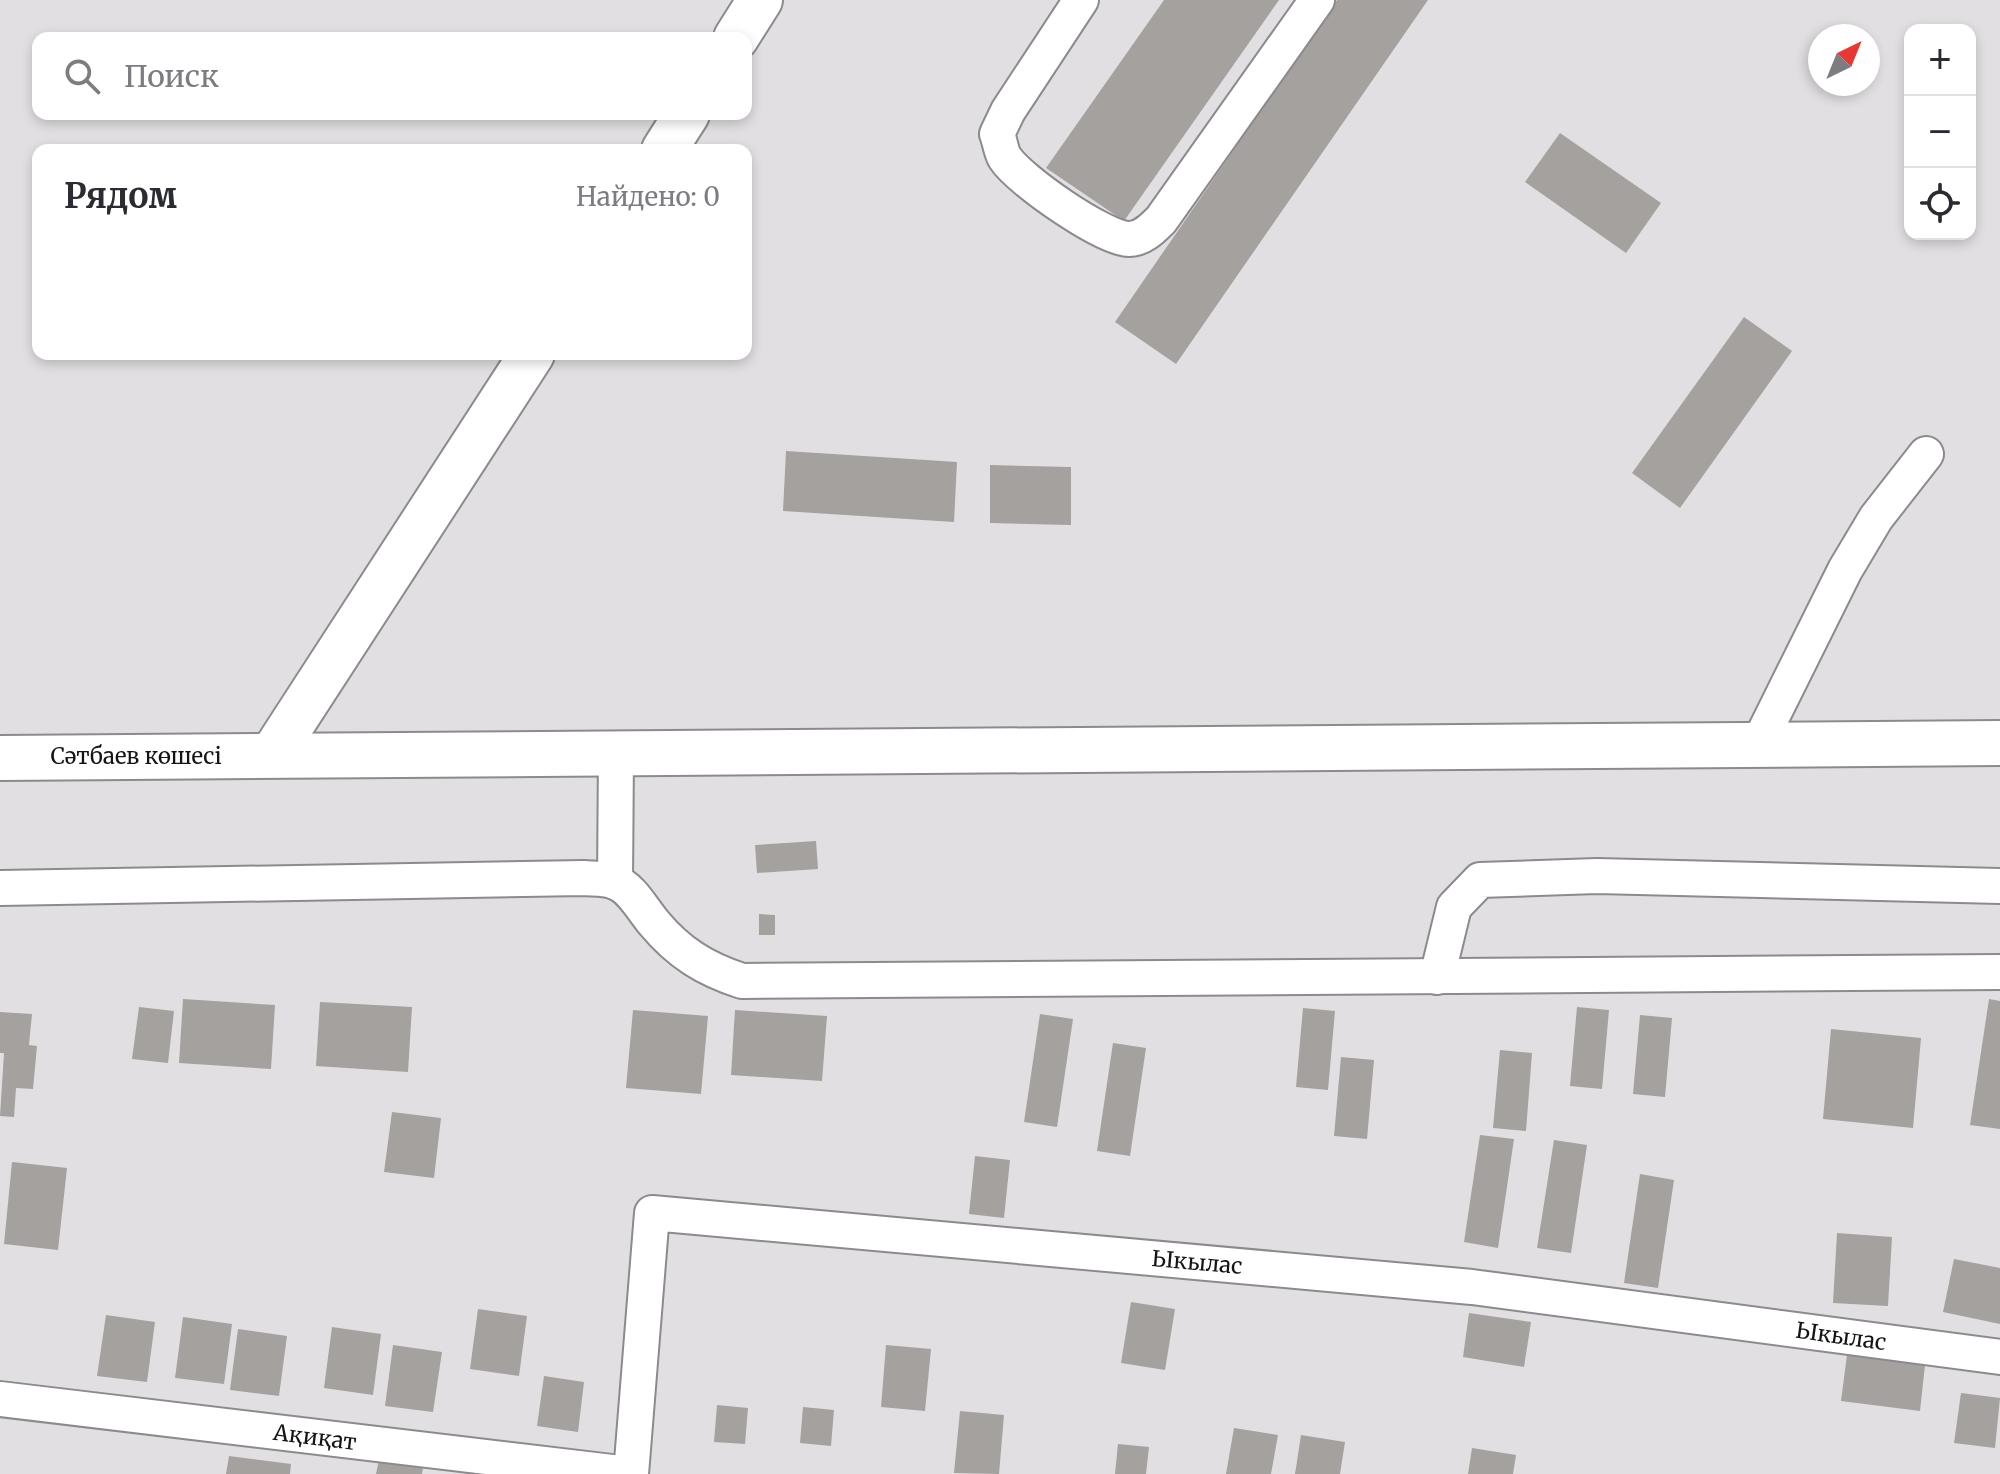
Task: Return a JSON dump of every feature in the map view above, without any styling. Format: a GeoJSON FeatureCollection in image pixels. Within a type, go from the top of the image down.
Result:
{"type":"FeatureCollection","features":[{"type":"Feature","properties":{"kind":"main road"},"geometry":{"type":"LineString","coordinates":[[740,32],[760,0]]}},
{"type":"Feature","properties":{"kind":"main road"},"geometry":{"type":"LineString","coordinates":[[668,144],[683,120]]}},
{"type":"Feature","properties":{"kind":"main road"},"geometry":{"type":"LineString","coordinates":[[272,755],[528,360]]}},
{"type":"Feature","properties":{"kind":"main road","name":"Сәтбаев көшесі"},"geometry":{"type":"LineString","coordinates":[[0,758],[2000,743]]}},
{"type":"Feature","properties":{"kind":"street"},"geometry":{"type":"LineString","coordinates":[[1081,0],[1008,111],[997,134],[1005,158],[1030,181],[1071,212],[1112,235],[1132,239],[1148,232],[1161,220],[1317,0]]}},
{"type":"Feature","properties":{"kind":"street"},"geometry":{"type":"LineString","coordinates":[[1758,745],[1845,570],[1876,518],[1926,454]]}},
{"type":"Feature","properties":{"kind":"street"},"geometry":{"type":"LineString","coordinates":[[615,882],[616,753]]}},
{"type":"Feature","properties":{"kind":"street"},"geometry":{"type":"LineString","coordinates":[[1437,977],[1454,907],[1480,880],[1597,876],[2000,886]]}},
{"type":"Feature","properties":{"kind":"street"},"geometry":{"type":"LineString","coordinates":[[0,888],[583,878],[615,882],[634,897],[680,950],[710,970],[742,981],[2000,972]]}},
{"type":"Feature","properties":{"kind":"street","name":"Ыкылас"},"geometry":{"type":"LineString","coordinates":[[630,1474],[652,1213],[1472,1287],[2000,1357]]}},
{"type":"Feature","properties":{"kind":"street","name":"Ақиқат"},"geometry":{"type":"LineString","coordinates":[[0,1399],[630,1474]]}},
{"type":"Feature","properties":{"kind":"building"},"geometry":{"type":"Polygon","coordinates":[[[1164,0],[1279,0],[1124,221],[1046,168],[1164,0]]]}},
{"type":"Feature","properties":{"kind":"building"},"geometry":{"type":"Polygon","coordinates":[[[1337,0],[1428,0],[1176,364],[1115,322],[1337,0]]]}},
{"type":"Feature","properties":{"kind":"building"},"geometry":{"type":"Polygon","coordinates":[[[1560,133],[1661,203],[1626,253],[1525,182],[1560,133]]]}},
{"type":"Feature","properties":{"kind":"building"},"geometry":{"type":"Polygon","coordinates":[[[1744,317],[1792,351],[1680,508],[1632,473],[1744,317]]]}},
{"type":"Feature","properties":{"kind":"building"},"geometry":{"type":"Polygon","coordinates":[[[786,451],[957,462],[954,522],[783,511],[786,451]]]}},
{"type":"Feature","properties":{"kind":"building"},"geometry":{"type":"Polygon","coordinates":[[[990,465],[1071,467],[1071,525],[990,523],[990,465]]]}},
{"type":"Feature","properties":{"kind":"building"},"geometry":{"type":"Polygon","coordinates":[[[816,841],[818,869],[757,873],[755,845],[816,841]]]}},
{"type":"Feature","properties":{"kind":"building"},"geometry":{"type":"Polygon","coordinates":[[[759,914],[775,915],[775,935],[759,935],[759,914]]]}},
{"type":"Feature","properties":{"kind":"building"},"geometry":{"type":"Polygon","coordinates":[[[183,999],[275,1005],[271,1069],[179,1063],[183,999]]]}},
{"type":"Feature","properties":{"kind":"building"},"geometry":{"type":"Polygon","coordinates":[[[1989,999],[2000,1001],[2000,1129],[1970,1125],[1989,999]]]}},
{"type":"Feature","properties":{"kind":"building"},"geometry":{"type":"Polygon","coordinates":[[[320,1002],[412,1007],[408,1072],[316,1066],[320,1002]]]}},
{"type":"Feature","properties":{"kind":"building"},"geometry":{"type":"Polygon","coordinates":[[[139,1007],[174,1011],[168,1063],[132,1059],[139,1007]]]}},
{"type":"Feature","properties":{"kind":"building"},"geometry":{"type":"Polygon","coordinates":[[[1577,1007],[1609,1010],[1602,1089],[1570,1086],[1577,1007]]]}},
{"type":"Feature","properties":{"kind":"building"},"geometry":{"type":"Polygon","coordinates":[[[1303,1008],[1335,1011],[1328,1090],[1296,1087],[1303,1008]]]}},
{"type":"Feature","properties":{"kind":"building"},"geometry":{"type":"Polygon","coordinates":[[[633,1010],[708,1016],[701,1094],[626,1088],[633,1010]]]}},
{"type":"Feature","properties":{"kind":"building"},"geometry":{"type":"Polygon","coordinates":[[[735,1010],[827,1016],[822,1081],[731,1075],[735,1010]]]}},
{"type":"Feature","properties":{"kind":"building"},"geometry":{"type":"Polygon","coordinates":[[[0,1012],[32,1014],[29,1045],[37,1046],[33,1089],[16,1088],[14,1117],[0,1116],[4,1053],[0,1053],[0,1012]]]}},
{"type":"Feature","properties":{"kind":"building"},"geometry":{"type":"Polygon","coordinates":[[[1040,1014],[1073,1019],[1057,1127],[1024,1122],[1040,1014]]]}},
{"type":"Feature","properties":{"kind":"building"},"geometry":{"type":"Polygon","coordinates":[[[1640,1015],[1672,1018],[1665,1097],[1633,1094],[1640,1015]]]}},
{"type":"Feature","properties":{"kind":"building"},"geometry":{"type":"Polygon","coordinates":[[[1831,1029],[1921,1038],[1913,1128],[1823,1119],[1831,1029]]]}},
{"type":"Feature","properties":{"kind":"building"},"geometry":{"type":"Polygon","coordinates":[[[1113,1043],[1146,1048],[1130,1156],[1097,1151],[1113,1043]]]}},
{"type":"Feature","properties":{"kind":"building"},"geometry":{"type":"Polygon","coordinates":[[[1500,1050],[1532,1053],[1526,1131],[1493,1128],[1500,1050]]]}},
{"type":"Feature","properties":{"kind":"building"},"geometry":{"type":"Polygon","coordinates":[[[1341,1057],[1374,1060],[1367,1139],[1334,1136],[1341,1057]]]}},
{"type":"Feature","properties":{"kind":"building"},"geometry":{"type":"Polygon","coordinates":[[[392,1112],[441,1118],[434,1178],[384,1172],[392,1112]]]}},
{"type":"Feature","properties":{"kind":"building"},"geometry":{"type":"Polygon","coordinates":[[[1480,1135],[1514,1139],[1498,1248],[1464,1242],[1480,1135]]]}},
{"type":"Feature","properties":{"kind":"building"},"geometry":{"type":"Polygon","coordinates":[[[1554,1140],[1587,1145],[1571,1253],[1537,1248],[1554,1140]]]}},
{"type":"Feature","properties":{"kind":"building"},"geometry":{"type":"Polygon","coordinates":[[[975,1156],[1010,1160],[1004,1218],[969,1214],[975,1156]]]}},
{"type":"Feature","properties":{"kind":"building"},"geometry":{"type":"Polygon","coordinates":[[[12,1162],[67,1168],[58,1250],[4,1244],[12,1162]]]}},
{"type":"Feature","properties":{"kind":"building"},"geometry":{"type":"Polygon","coordinates":[[[1640,1174],[1674,1180],[1658,1288],[1624,1283],[1640,1174]]]}},
{"type":"Feature","properties":{"kind":"building"},"geometry":{"type":"Polygon","coordinates":[[[1837,1233],[1892,1237],[1888,1306],[1833,1303],[1837,1233]]]}},
{"type":"Feature","properties":{"kind":"building"},"geometry":{"type":"Polygon","coordinates":[[[1954,1259],[2000,1268],[2000,1324],[1943,1312],[1954,1259]]]}},
{"type":"Feature","properties":{"kind":"building"},"geometry":{"type":"Polygon","coordinates":[[[1131,1302],[1175,1309],[1165,1370],[1121,1363],[1131,1302]]]}},
{"type":"Feature","properties":{"kind":"building"},"geometry":{"type":"Polygon","coordinates":[[[478,1309],[527,1316],[519,1376],[470,1369],[478,1309]]]}},
{"type":"Feature","properties":{"kind":"building"},"geometry":{"type":"Polygon","coordinates":[[[1469,1313],[1531,1322],[1524,1367],[1463,1357],[1469,1313]]]}},
{"type":"Feature","properties":{"kind":"building"},"geometry":{"type":"Polygon","coordinates":[[[106,1315],[155,1322],[147,1382],[97,1376],[106,1315]]]}},
{"type":"Feature","properties":{"kind":"building"},"geometry":{"type":"Polygon","coordinates":[[[183,1317],[232,1324],[224,1384],[175,1378],[183,1317]]]}},
{"type":"Feature","properties":{"kind":"building"},"geometry":{"type":"Polygon","coordinates":[[[332,1327],[381,1334],[373,1395],[324,1388],[332,1327]]]}},
{"type":"Feature","properties":{"kind":"building"},"geometry":{"type":"Polygon","coordinates":[[[238,1329],[287,1336],[279,1396],[230,1390],[238,1329]]]}},
{"type":"Feature","properties":{"kind":"building"},"geometry":{"type":"Polygon","coordinates":[[[393,1345],[442,1352],[433,1412],[385,1406],[393,1345]]]}},
{"type":"Feature","properties":{"kind":"building"},"geometry":{"type":"Polygon","coordinates":[[[886,1345],[931,1349],[925,1411],[881,1407],[886,1345]]]}},
{"type":"Feature","properties":{"kind":"building"},"geometry":{"type":"Polygon","coordinates":[[[1847,1355],[1925,1365],[1920,1411],[1841,1401],[1847,1355]]]}},
{"type":"Feature","properties":{"kind":"building"},"geometry":{"type":"Polygon","coordinates":[[[544,1376],[584,1382],[578,1432],[537,1426],[544,1376]]]}},
{"type":"Feature","properties":{"kind":"building"},"geometry":{"type":"Polygon","coordinates":[[[1961,1393],[2000,1398],[1995,1448],[1954,1443],[1961,1393]]]}},
{"type":"Feature","properties":{"kind":"building"},"geometry":{"type":"Polygon","coordinates":[[[717,1405],[748,1408],[745,1444],[714,1442],[717,1405]]]}},
{"type":"Feature","properties":{"kind":"building"},"geometry":{"type":"Polygon","coordinates":[[[803,1407],[834,1410],[831,1446],[800,1443],[803,1407]]]}},
{"type":"Feature","properties":{"kind":"building"},"geometry":{"type":"Polygon","coordinates":[[[960,1411],[1004,1415],[999,1474],[954,1473],[960,1411]]]}},
{"type":"Feature","properties":{"kind":"building"},"geometry":{"type":"Polygon","coordinates":[[[1234,1428],[1278,1435],[1271,1474],[1226,1474],[1234,1428]]]}},
{"type":"Feature","properties":{"kind":"building"},"geometry":{"type":"Polygon","coordinates":[[[1301,1435],[1345,1442],[1340,1474],[1295,1474],[1301,1435]]]}},
{"type":"Feature","properties":{"kind":"building"},"geometry":{"type":"Polygon","coordinates":[[[1118,1444],[1149,1447],[1146,1474],[1115,1474],[1118,1444]]]}},
{"type":"Feature","properties":{"kind":"building"},"geometry":{"type":"Polygon","coordinates":[[[1472,1448],[1516,1455],[1513,1474],[1468,1474],[1472,1448]]]}},
{"type":"Feature","properties":{"kind":"building"},"geometry":{"type":"Polygon","coordinates":[[[229,1456],[291,1464],[290,1474],[226,1474],[229,1456]]]}},
{"type":"Feature","properties":{"kind":"building"},"geometry":{"type":"Polygon","coordinates":[[[379,1460],[423,1468],[422,1474],[376,1474],[379,1460]]]}}]}
